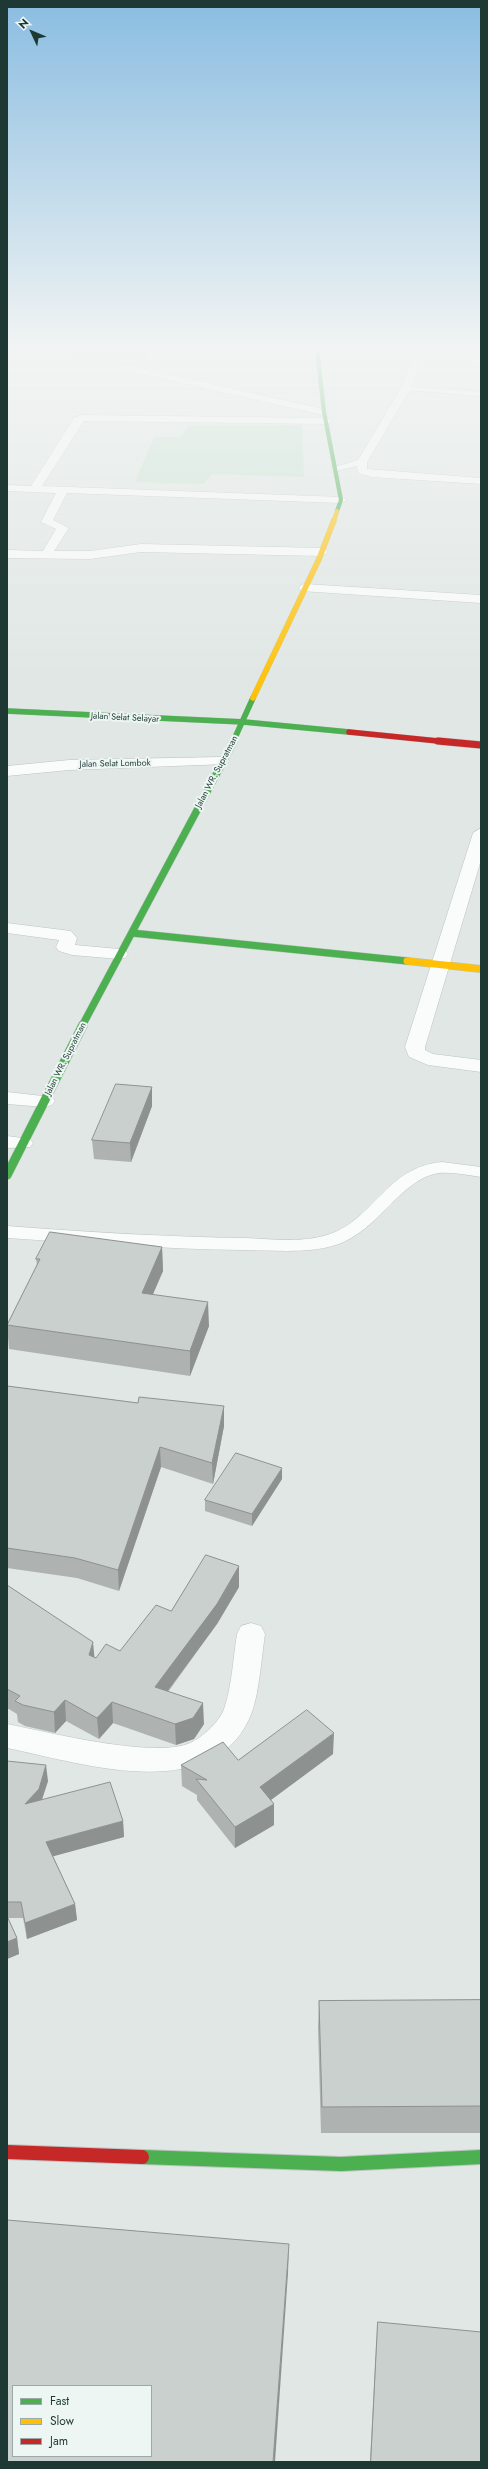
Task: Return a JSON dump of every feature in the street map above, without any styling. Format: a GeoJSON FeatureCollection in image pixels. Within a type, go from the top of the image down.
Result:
{"type":"FeatureCollection","features":[{"type":"Feature","properties":{"kind":"street"},"geometry":{"type":"LineString","coordinates":[[35,488],[51,463]]}},
{"type":"Feature","properties":{"kind":"street"},"geometry":{"type":"LineString","coordinates":[[7,488],[342,500],[335,463]]}},
{"type":"Feature","properties":{"kind":"street"},"geometry":{"type":"LineString","coordinates":[[336,468],[357,463]]}},
{"type":"Feature","properties":{"kind":"street"},"geometry":{"type":"LineString","coordinates":[[362,463],[362,471],[371,474],[481,481]]}},
{"type":"Feature","properties":{"kind":"street"},"geometry":{"type":"LineString","coordinates":[[46,555],[63,528],[47,522],[63,490]]}},
{"type":"Feature","properties":{"kind":"street","name":"Jalan WR. Supratman"},"geometry":{"type":"LineString","coordinates":[[7,1175],[15,1143],[45,1101],[119,954],[132,933],[244,722],[267,661],[322,552],[342,500]]}},
{"type":"Feature","properties":{"kind":"street"},"geometry":{"type":"LineString","coordinates":[[7,554],[90,555],[141,548],[322,552]]}},
{"type":"Feature","properties":{"kind":"street"},"geometry":{"type":"LineString","coordinates":[[305,588],[481,599]]}},
{"type":"Feature","properties":{"kind":"street","name":"Jalan Selat Selayar"},"geometry":{"type":"LineString","coordinates":[[7,711],[182,721],[244,722],[481,745]]}},
{"type":"Feature","properties":{"kind":"street","name":"Jalan Selat Lombok"},"geometry":{"type":"LineString","coordinates":[[7,771],[69,765],[222,762]]}},
{"type":"Feature","properties":{"kind":"street"},"geometry":{"type":"LineString","coordinates":[[480,841],[415,1047],[416,1053],[428,1059],[481,1066]]}},
{"type":"Feature","properties":{"kind":"street"},"geometry":{"type":"LineString","coordinates":[[7,928],[65,935],[68,938],[65,947],[119,954]]}},
{"type":"Feature","properties":{"kind":"street"},"geometry":{"type":"LineString","coordinates":[[132,933],[440,966],[481,969]]}},
{"type":"Feature","properties":{"kind":"street"},"geometry":{"type":"LineString","coordinates":[[12,1099],[45,1101]]}},
{"type":"Feature","properties":{"kind":"street"},"geometry":{"type":"LineString","coordinates":[[7,1736],[106,1755],[163,1759],[198,1753],[221,1735],[232,1722],[238,1711],[251,1634]]}},
{"type":"Feature","properties":{"kind":"street"},"geometry":{"type":"LineString","coordinates":[[7,2152],[341,2164],[481,2157]]}},
{"type":"Feature","properties":{"kind":"lane"},"geometry":{"type":"LineString","coordinates":[[7,1232],[188,1244],[288,1244],[326,1242],[348,1235],[362,1225],[401,1184],[422,1172],[435,1168],[450,1168],[481,1172]]}},
{"type":"Feature","properties":{"kind":"green space"},"geometry":{"type":"Polygon","coordinates":[[[143,463],[303,463],[304,477],[212,474],[204,484],[135,482],[143,463]]]}},
{"type":"Feature","properties":{"kind":"building"},"geometry":{"type":"Polygon","coordinates":[[[116,1084],[152,1087],[130,1143],[92,1140],[116,1084]]]}},
{"type":"Feature","properties":{"kind":"building"},"geometry":{"type":"Polygon","coordinates":[[[50,1232],[162,1247],[142,1293],[208,1302],[190,1351],[7,1325],[40,1259],[36,1259],[50,1232]]]}},
{"type":"Feature","properties":{"kind":"building"},"geometry":{"type":"Polygon","coordinates":[[[7,1386],[138,1403],[139,1397],[224,1406],[212,1463],[160,1447],[118,1570],[75,1558],[7,1548],[7,1386]]]}},
{"type":"Feature","properties":{"kind":"building"},"geometry":{"type":"Polygon","coordinates":[[[236,1453],[282,1468],[252,1514],[205,1500],[236,1453]]]}},
{"type":"Feature","properties":{"kind":"building"},"geometry":{"type":"Polygon","coordinates":[[[206,1555],[239,1566],[217,1604],[155,1687],[203,1703],[193,1718],[175,1724],[112,1702],[97,1718],[65,1700],[54,1712],[23,1705],[15,1701],[20,1696],[7,1689],[7,1585],[93,1642],[89,1655],[96,1658],[106,1644],[120,1651],[156,1605],[171,1611],[206,1555]]]}},
{"type":"Feature","properties":{"kind":"building"},"geometry":{"type":"Polygon","coordinates":[[[307,1710],[334,1733],[260,1787],[274,1804],[235,1827],[196,1779],[207,1780],[181,1765],[223,1742],[238,1760],[307,1710]]]}},
{"type":"Feature","properties":{"kind":"building"},"geometry":{"type":"Polygon","coordinates":[[[7,1761],[46,1765],[39,1789],[25,1804],[110,1782],[123,1821],[46,1842],[75,1904],[25,1923],[21,1902],[7,1902],[7,1761]]]}},
{"type":"Feature","properties":{"kind":"building"},"geometry":{"type":"Polygon","coordinates":[[[7,1916],[17,1938],[7,1942],[7,1916]]]}},
{"type":"Feature","properties":{"kind":"building"},"geometry":{"type":"Polygon","coordinates":[[[481,2000],[481,2106],[322,2107],[319,2001],[481,2000]]]}},
{"type":"Feature","properties":{"kind":"building"},"geometry":{"type":"Polygon","coordinates":[[[7,2220],[289,2244],[273,2462],[7,2462],[7,2220]]]}},
{"type":"Feature","properties":{"kind":"building"},"geometry":{"type":"Polygon","coordinates":[[[378,2322],[481,2332],[481,2462],[371,2462],[378,2322]]]}},
{"type":"Feature","properties":{"kind":"traffic: fast"},"geometry":{"type":"LineString","coordinates":[[334,463],[341,500],[337,511]]}},
{"type":"Feature","properties":{"kind":"traffic: fast"},"geometry":{"type":"LineString","coordinates":[[7,1175],[119,954],[244,722],[253,698]]}},
{"type":"Feature","properties":{"kind":"traffic: fast"},"geometry":{"type":"LineString","coordinates":[[7,711],[244,722],[349,732]]}},
{"type":"Feature","properties":{"kind":"traffic: fast"},"geometry":{"type":"LineString","coordinates":[[132,933],[407,961]]}},
{"type":"Feature","properties":{"kind":"traffic: fast"},"geometry":{"type":"LineString","coordinates":[[142,2157],[341,2164],[481,2157]]}},
{"type":"Feature","properties":{"kind":"traffic: slow"},"geometry":{"type":"LineString","coordinates":[[253,698],[273,651],[319,559],[337,511]]}},
{"type":"Feature","properties":{"kind":"traffic: slow"},"geometry":{"type":"LineString","coordinates":[[407,961],[481,969]]}},
{"type":"Feature","properties":{"kind":"traffic: jam"},"geometry":{"type":"LineString","coordinates":[[349,732],[481,745]]}},
{"type":"Feature","properties":{"kind":"traffic: jam"},"geometry":{"type":"LineString","coordinates":[[7,2152],[142,2157]]}}]}
